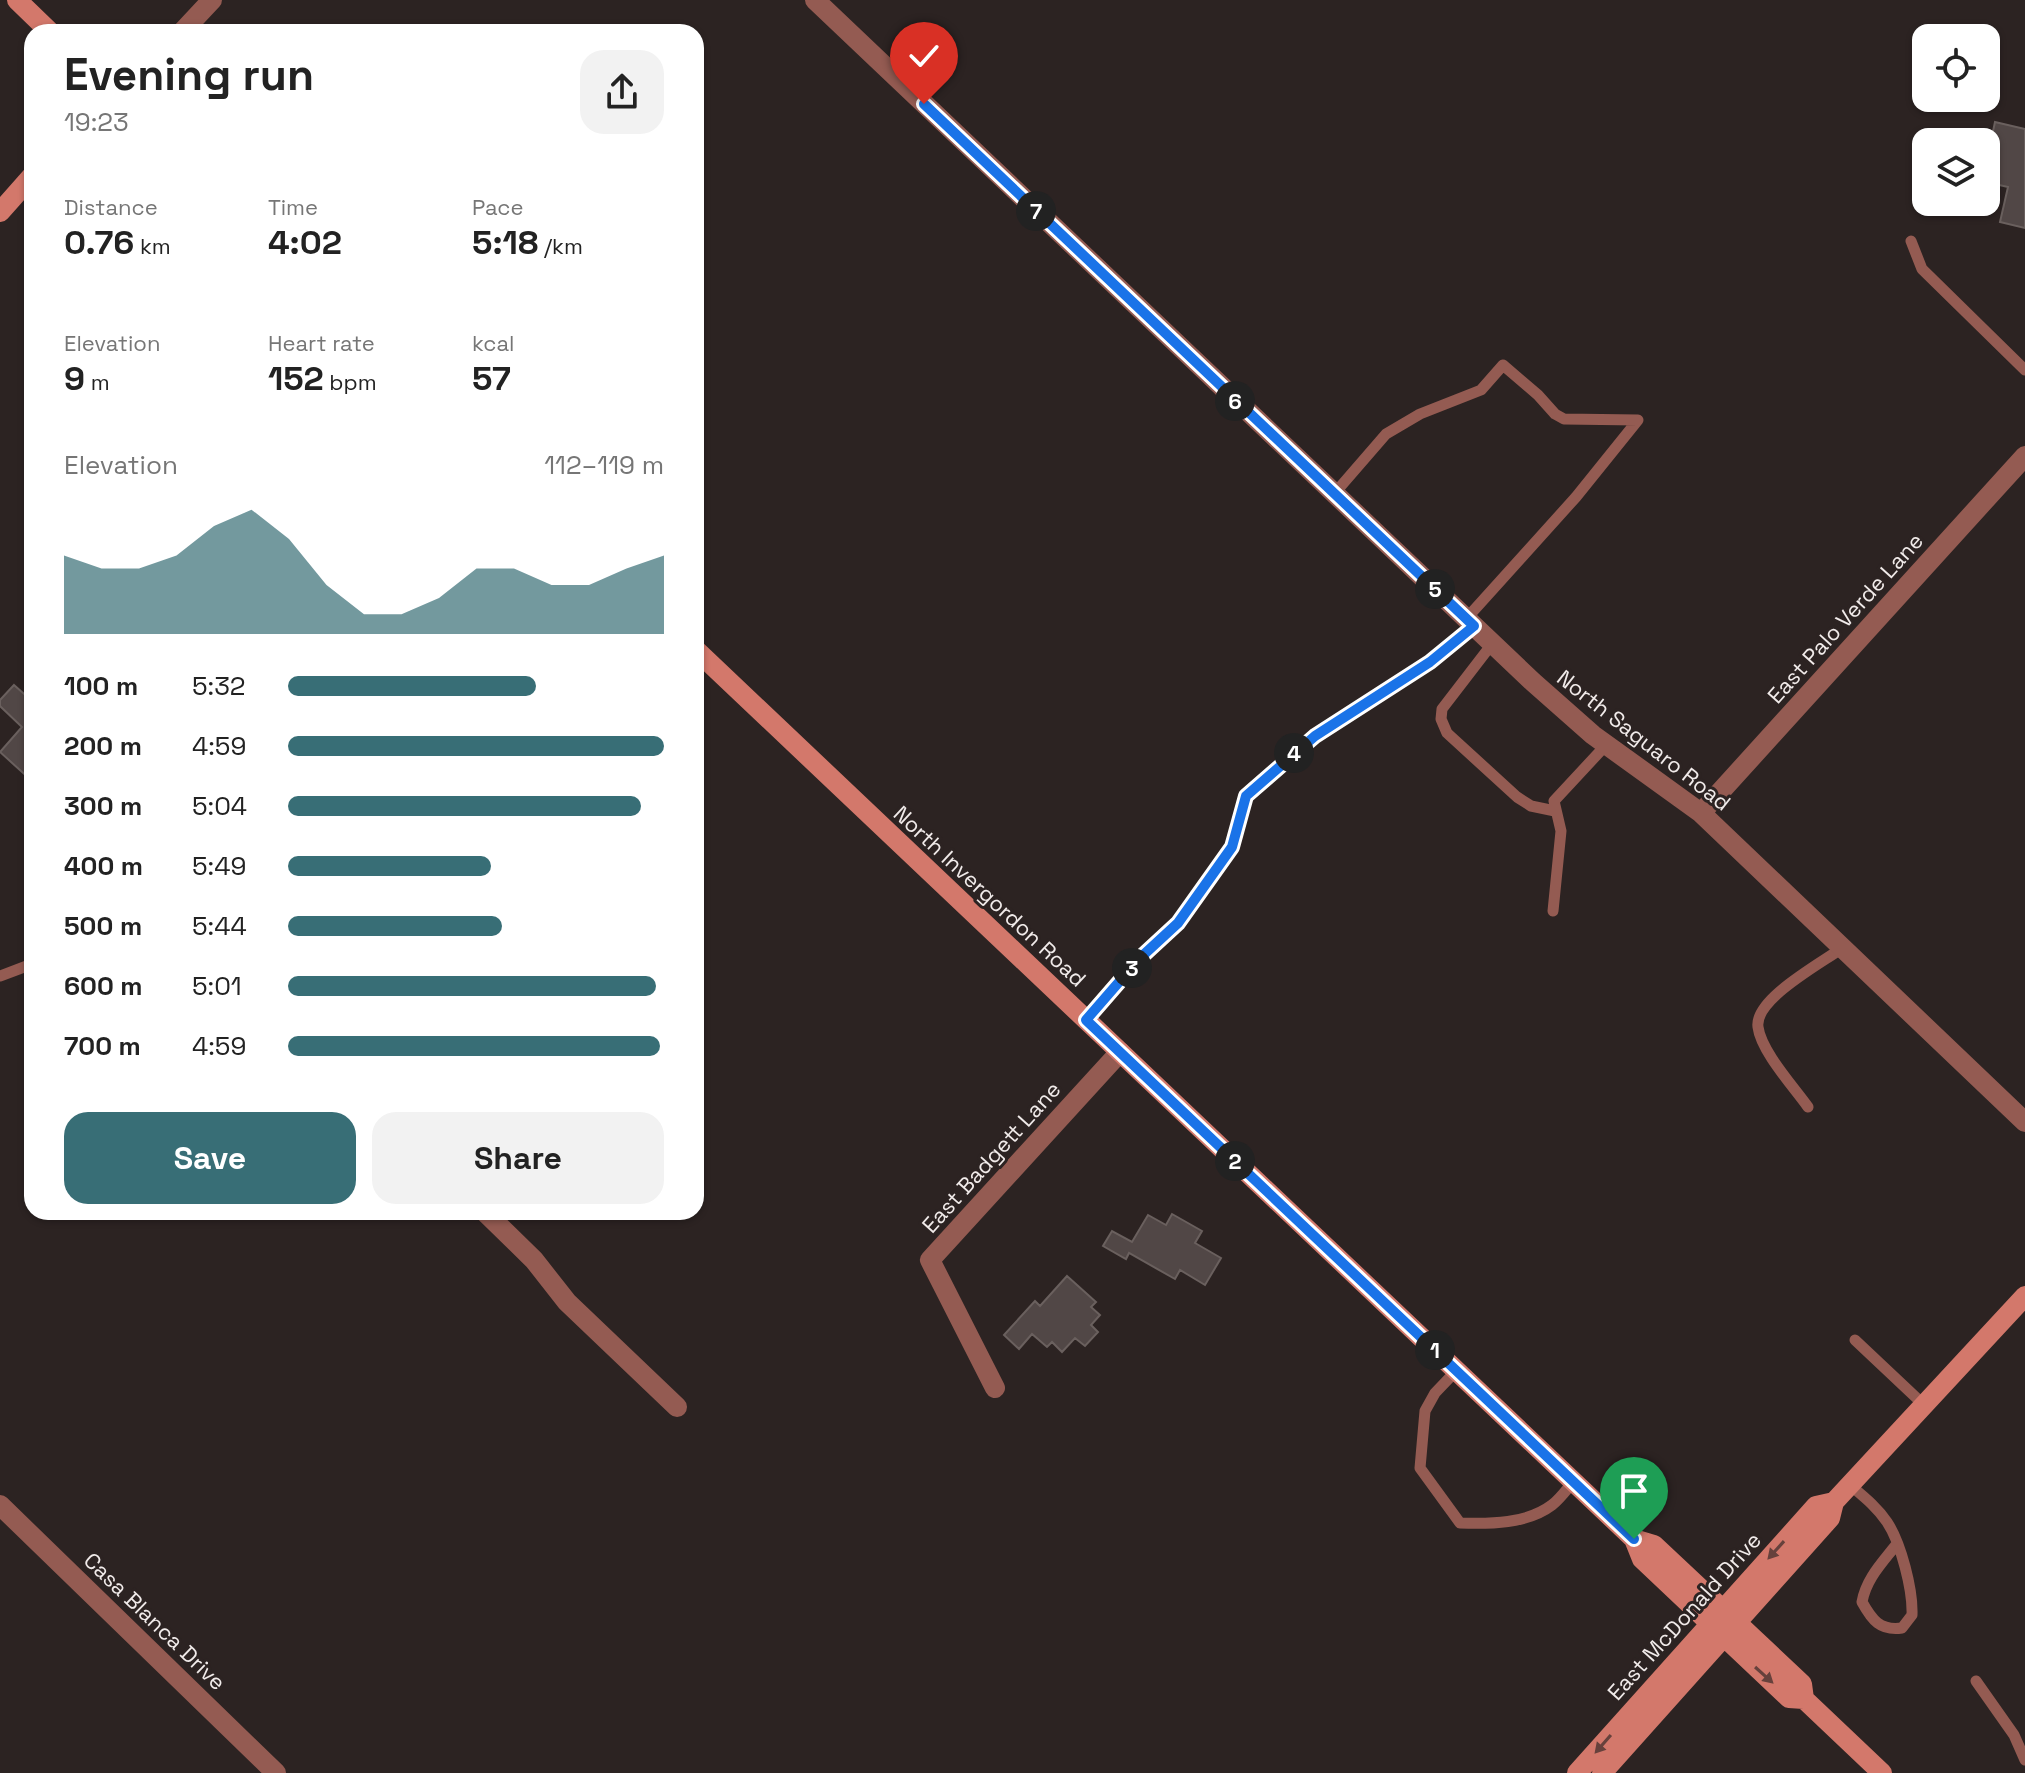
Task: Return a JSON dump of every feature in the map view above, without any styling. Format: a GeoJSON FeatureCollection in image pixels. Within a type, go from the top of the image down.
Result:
{"type":"FeatureCollection","features":[{"type":"Feature","properties":{"kind":"street"},"geometry":{"type":"LineString","coordinates":[[17,0],[42,24]]}},
{"type":"Feature","properties":{"kind":"street"},"geometry":{"type":"LineString","coordinates":[[190,24],[212,0]]}},
{"type":"Feature","properties":{"kind":"street","name":"North Saguaro Road"},"geometry":{"type":"LineString","coordinates":[[815,0],[1563,710],[1701,813],[2025,1122]]}},
{"type":"Feature","properties":{"kind":"street"},"geometry":{"type":"LineString","coordinates":[[0,212],[24,185]]}},
{"type":"Feature","properties":{"kind":"street","name":"East Palo Verde Lane"},"geometry":{"type":"LineString","coordinates":[[1701,813],[2025,456]]}},
{"type":"Feature","properties":{"kind":"street","name":"North Invergordon Road"},"geometry":{"type":"LineString","coordinates":[[704,658],[1634,1539],[1654,1545],[1789,1698],[1804,1699],[1882,1773]]}},
{"type":"Feature","properties":{"kind":"street","name":"East Badgett Lane"},"geometry":{"type":"LineString","coordinates":[[995,1388],[930,1260],[1120,1052]]}},
{"type":"Feature","properties":{"kind":"street"},"geometry":{"type":"LineString","coordinates":[[493,1220],[534,1260],[567,1302],[677,1407]]}},
{"type":"Feature","properties":{"kind":"street","name":"East McDonald Drive"},"geometry":{"type":"LineString","coordinates":[[1577,1773],[1723,1622],[1830,1518],[1834,1502],[2025,1296]]}},
{"type":"Feature","properties":{"kind":"street","name":"Casa Blanca Drive"},"geometry":{"type":"LineString","coordinates":[[0,1505],[276,1773]]}},
{"type":"Feature","properties":{"kind":"street","name":"East McDonald Drive"},"geometry":{"type":"LineString","coordinates":[[1602,1773],[1723,1622]]}},
{"type":"Feature","properties":{"kind":"lane"},"geometry":{"type":"LineString","coordinates":[[1911,241],[1922,269],[2025,370]]}},
{"type":"Feature","properties":{"kind":"lane"},"geometry":{"type":"LineString","coordinates":[[1086,1020],[1139,959],[1178,923],[1232,847],[1246,796],[1315,736],[1430,662],[1470,623],[1638,420],[1564,419],[1503,365],[1481,390],[1420,414],[1386,434],[1334,494]]}},
{"type":"Feature","properties":{"kind":"lane"},"geometry":{"type":"LineString","coordinates":[[1492,644],[1442,709],[1441,719],[1447,733],[1517,797],[1531,806],[1555,811]]}},
{"type":"Feature","properties":{"kind":"lane"},"geometry":{"type":"LineString","coordinates":[[1553,911],[1561,831],[1554,801],[1606,745]]}},
{"type":"Feature","properties":{"kind":"lane"},"geometry":{"type":"LineString","coordinates":[[1808,1107],[1765,1046],[1758,1027],[1758,1015],[1774,995],[1842,948]]}},
{"type":"Feature","properties":{"kind":"lane"},"geometry":{"type":"LineString","coordinates":[[0,976],[24,967]]}},
{"type":"Feature","properties":{"kind":"lane"},"geometry":{"type":"LineString","coordinates":[[1855,1340],[1924,1405]]}},
{"type":"Feature","properties":{"kind":"lane"},"geometry":{"type":"LineString","coordinates":[[1456,1371],[1435,1393],[1425,1411],[1420,1468],[1460,1523],[1503,1524],[1527,1516],[1551,1506],[1573,1482]]}},
{"type":"Feature","properties":{"kind":"lane"},"geometry":{"type":"LineString","coordinates":[[1850,1485],[1880,1512],[1889,1525],[1896,1545],[1908,1583],[1912,1615],[1902,1628],[1884,1629],[1876,1623],[1862,1602],[1871,1577],[1896,1545]]}},
{"type":"Feature","properties":{"kind":"lane"},"geometry":{"type":"LineString","coordinates":[[1976,1681],[2014,1735],[2025,1763],[2025,1773]]}},
{"type":"Feature","properties":{"kind":"building"},"geometry":{"type":"Polygon","coordinates":[[[1995,122],[2025,129],[2025,228],[2000,222],[2008,187],[2000,185],[2000,128],[1994,128],[1995,122]]]}},
{"type":"Feature","properties":{"kind":"building"},"geometry":{"type":"Polygon","coordinates":[[[14,685],[24,694],[24,774],[0,752],[22,727],[0,706],[0,700],[14,685]]]}},
{"type":"Feature","properties":{"kind":"building"},"geometry":{"type":"Polygon","coordinates":[[[1172,1214],[1202,1231],[1195,1243],[1221,1258],[1205,1285],[1180,1270],[1175,1279],[1129,1253],[1126,1259],[1103,1246],[1112,1231],[1132,1242],[1148,1215],[1166,1225],[1172,1214]]]}},
{"type":"Feature","properties":{"kind":"building"},"geometry":{"type":"Polygon","coordinates":[[[1067,1276],[1096,1302],[1091,1307],[1100,1315],[1091,1325],[1098,1332],[1085,1346],[1075,1338],[1062,1352],[1052,1342],[1047,1347],[1032,1334],[1019,1349],[1004,1335],[1035,1301],[1040,1306],[1067,1276]]]}},
{"type":"Feature","properties":{"kind":"route"},"geometry":{"type":"LineString","coordinates":[[924,104],[1474,626],[1430,662],[1315,736],[1246,796],[1232,847],[1178,923],[1139,959],[1086,1020],[1634,1539]]}}]}
